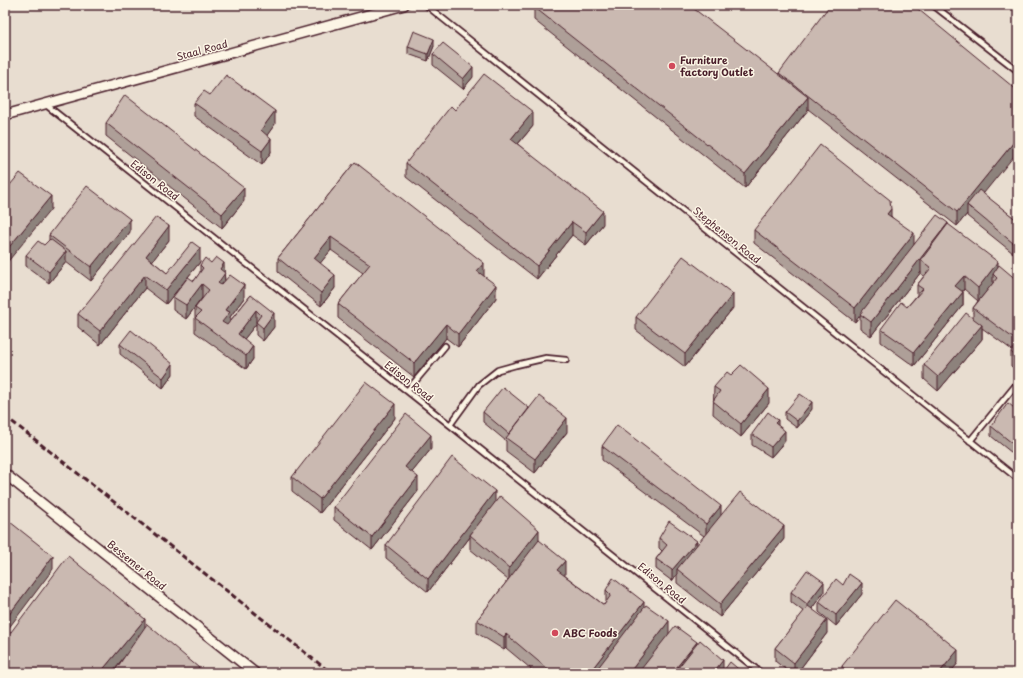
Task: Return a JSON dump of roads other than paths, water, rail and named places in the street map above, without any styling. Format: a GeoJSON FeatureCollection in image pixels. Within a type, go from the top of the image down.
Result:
{"type":"FeatureCollection","features":[{"type":"Feature","properties":{"kind":"street","name":"Staal Road"},"geometry":{"type":"LineString","coordinates":[[5,115],[404,5]]}},
{"type":"Feature","properties":{"kind":"street","name":"Bessemer Road"},"geometry":{"type":"LineString","coordinates":[[5,474],[255,673]]}},
{"type":"Feature","properties":{"kind":"lane","name":"Stephenson Road"},"geometry":{"type":"LineString","coordinates":[[426,5],[1018,479]]}},
{"type":"Feature","properties":{"kind":"lane"},"geometry":{"type":"LineString","coordinates":[[933,5],[1018,71]]}},
{"type":"Feature","properties":{"kind":"lane","name":"Edison Road"},"geometry":{"type":"LineString","coordinates":[[45,104],[450,424],[761,673]]}},
{"type":"Feature","properties":{"kind":"lane"},"geometry":{"type":"LineString","coordinates":[[407,391],[445,346]]}},
{"type":"Feature","properties":{"kind":"lane"},"geometry":{"type":"LineString","coordinates":[[450,424],[479,385],[498,370],[546,358],[566,360]]}},
{"type":"Feature","properties":{"kind":"lane"},"geometry":{"type":"LineString","coordinates":[[970,441],[1015,386]]}},
{"type":"Feature","properties":{"kind":"railway"},"geometry":{"type":"LineString","coordinates":[[5,416],[331,673]]}},
{"type":"Feature","properties":{"kind":"place","name":"Furniture factory Outlet"},"geometry":{"type":"Point","coordinates":[672,66]}},
{"type":"Feature","properties":{"kind":"place","name":"ABC Foods"},"geometry":{"type":"Point","coordinates":[555,633]}}]}
